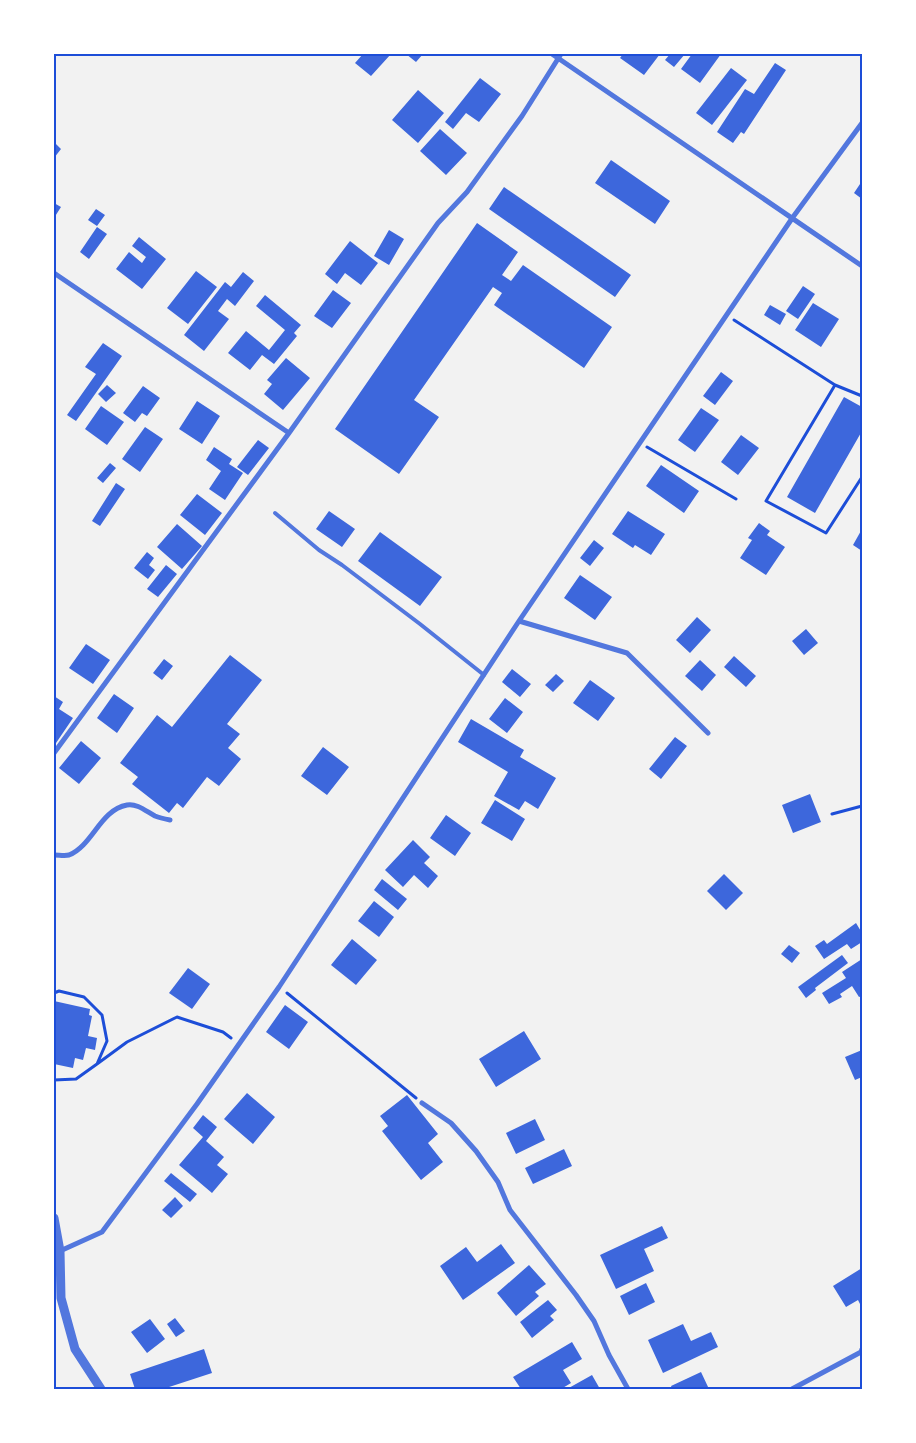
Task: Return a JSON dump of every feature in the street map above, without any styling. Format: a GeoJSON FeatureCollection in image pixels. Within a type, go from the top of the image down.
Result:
{"type":"FeatureCollection","features":[{"type":"Feature","properties":{"kind":"street"},"geometry":{"type":"LineString","coordinates":[[552,54],[560,56],[862,266]]}},
{"type":"Feature","properties":{"kind":"street"},"geometry":{"type":"LineString","coordinates":[[54,753],[289,433],[438,224],[468,192],[516,124],[560,56]]}},
{"type":"Feature","properties":{"kind":"street"},"geometry":{"type":"LineString","coordinates":[[60,1251],[102,1232],[197,1104],[279,987],[519,621],[793,217],[862,123]]}},
{"type":"Feature","properties":{"kind":"street"},"geometry":{"type":"LineString","coordinates":[[54,273],[289,433]]}},
{"type":"Feature","properties":{"kind":"street"},"geometry":{"type":"LineString","coordinates":[[519,621],[627,654],[708,733]]}},
{"type":"Feature","properties":{"kind":"street"},"geometry":{"type":"LineString","coordinates":[[54,854],[68,856],[83,847],[106,817],[128,804],[141,808],[156,817],[170,820]]}},
{"type":"Feature","properties":{"kind":"street"},"geometry":{"type":"LineString","coordinates":[[422,1103],[451,1123],[476,1150],[498,1182],[510,1210],[594,1321],[608,1355],[628,1389]]}},
{"type":"Feature","properties":{"kind":"street"},"geometry":{"type":"LineString","coordinates":[[54,1218],[60,1251],[61,1298],[75,1349],[101,1389]]}},
{"type":"Feature","properties":{"kind":"street"},"geometry":{"type":"LineString","coordinates":[[792,1389],[862,1350]]}},
{"type":"Feature","properties":{"kind":"lane"},"geometry":{"type":"LineString","coordinates":[[275,512],[319,550],[420,624],[484,675]]}},
{"type":"Feature","properties":{"kind":"path"},"geometry":{"type":"LineString","coordinates":[[727,316],[834,385],[862,396]]}},
{"type":"Feature","properties":{"kind":"path"},"geometry":{"type":"LineString","coordinates":[[834,385],[766,501],[826,533],[862,477]]}},
{"type":"Feature","properties":{"kind":"path"},"geometry":{"type":"LineString","coordinates":[[640,443],[736,499]]}},
{"type":"Feature","properties":{"kind":"path"},"geometry":{"type":"LineString","coordinates":[[832,814],[862,806]]}},
{"type":"Feature","properties":{"kind":"path"},"geometry":{"type":"LineString","coordinates":[[279,987],[422,1103]]}},
{"type":"Feature","properties":{"kind":"path"},"geometry":{"type":"LineString","coordinates":[[54,993],[59,991],[84,997],[102,1016],[106,1040],[97,1064]]}},
{"type":"Feature","properties":{"kind":"path"},"geometry":{"type":"LineString","coordinates":[[54,1080],[76,1079],[127,1042],[177,1017],[223,1032],[239,1044]]}},
{"type":"Feature","properties":{"kind":"building"},"geometry":{"type":"Polygon","coordinates":[[[363,54],[391,54],[371,76],[355,63],[363,54]]]}},
{"type":"Feature","properties":{"kind":"building"},"geometry":{"type":"Polygon","coordinates":[[[406,54],[423,54],[416,62],[406,54]]]}},
{"type":"Feature","properties":{"kind":"building"},"geometry":{"type":"Polygon","coordinates":[[[623,54],[660,54],[644,75],[620,58],[623,54]]]}},
{"type":"Feature","properties":{"kind":"building"},"geometry":{"type":"Polygon","coordinates":[[[670,54],[685,54],[674,67],[665,60],[670,54]]]}},
{"type":"Feature","properties":{"kind":"building"},"geometry":{"type":"Polygon","coordinates":[[[692,54],[721,54],[700,83],[681,69],[692,54]]]}},
{"type":"Feature","properties":{"kind":"building"},"geometry":{"type":"Polygon","coordinates":[[[775,63],[786,70],[744,134],[741,132],[733,143],[717,132],[745,89],[754,94],[775,63]]]}},
{"type":"Feature","properties":{"kind":"building"},"geometry":{"type":"Polygon","coordinates":[[[731,68],[747,80],[712,125],[696,113],[731,68]]]}},
{"type":"Feature","properties":{"kind":"building"},"geometry":{"type":"Polygon","coordinates":[[[480,78],[501,94],[479,122],[466,113],[453,129],[445,122],[480,78]]]}},
{"type":"Feature","properties":{"kind":"building"},"geometry":{"type":"Polygon","coordinates":[[[418,90],[444,113],[418,143],[392,120],[418,90]]]}},
{"type":"Feature","properties":{"kind":"building"},"geometry":{"type":"Polygon","coordinates":[[[440,129],[467,153],[446,175],[420,151],[440,129]]]}},
{"type":"Feature","properties":{"kind":"building"},"geometry":{"type":"Polygon","coordinates":[[[54,142],[61,149],[54,158],[54,142]]]}},
{"type":"Feature","properties":{"kind":"building"},"geometry":{"type":"Polygon","coordinates":[[[611,160],[670,201],[655,224],[595,183],[611,160]]]}},
{"type":"Feature","properties":{"kind":"building"},"geometry":{"type":"Polygon","coordinates":[[[862,181],[862,199],[854,193],[862,181]]]}},
{"type":"Feature","properties":{"kind":"building"},"geometry":{"type":"Polygon","coordinates":[[[504,187],[631,275],[615,297],[489,209],[504,187]]]}},
{"type":"Feature","properties":{"kind":"building"},"geometry":{"type":"Polygon","coordinates":[[[54,203],[61,207],[54,218],[54,203]]]}},
{"type":"Feature","properties":{"kind":"building"},"geometry":{"type":"Polygon","coordinates":[[[96,209],[105,215],[97,226],[88,220],[96,209]]]}},
{"type":"Feature","properties":{"kind":"building"},"geometry":{"type":"Polygon","coordinates":[[[477,223],[518,252],[502,275],[511,281],[523,265],[612,327],[584,368],[494,305],[502,293],[493,287],[414,400],[439,417],[399,474],[335,429],[477,223]]]}},
{"type":"Feature","properties":{"kind":"building"},"geometry":{"type":"Polygon","coordinates":[[[97,227],[107,234],[89,259],[80,252],[97,227]]]}},
{"type":"Feature","properties":{"kind":"building"},"geometry":{"type":"Polygon","coordinates":[[[389,230],[404,239],[389,265],[374,256],[389,230]]]}},
{"type":"Feature","properties":{"kind":"building"},"geometry":{"type":"Polygon","coordinates":[[[139,237],[166,259],[142,289],[116,269],[129,252],[142,263],[146,257],[132,246],[139,237]]]}},
{"type":"Feature","properties":{"kind":"building"},"geometry":{"type":"Polygon","coordinates":[[[350,241],[378,263],[361,285],[345,273],[337,284],[325,274],[350,241]]]}},
{"type":"Feature","properties":{"kind":"building"},"geometry":{"type":"Polygon","coordinates":[[[196,271],[217,287],[188,324],[167,308],[196,271]]]}},
{"type":"Feature","properties":{"kind":"building"},"geometry":{"type":"Polygon","coordinates":[[[243,272],[254,281],[235,306],[227,299],[218,311],[229,319],[204,351],[184,335],[225,282],[231,287],[243,272]]]}},
{"type":"Feature","properties":{"kind":"building"},"geometry":{"type":"Polygon","coordinates":[[[803,286],[815,294],[798,319],[786,311],[803,286]]]}},
{"type":"Feature","properties":{"kind":"building"},"geometry":{"type":"Polygon","coordinates":[[[333,290],[351,303],[332,328],[314,316],[333,290]]]}},
{"type":"Feature","properties":{"kind":"building"},"geometry":{"type":"Polygon","coordinates":[[[265,295],[301,325],[294,333],[297,336],[274,364],[262,355],[250,370],[228,353],[246,331],[269,350],[285,330],[256,306],[265,295]]]}},
{"type":"Feature","properties":{"kind":"building"},"geometry":{"type":"Polygon","coordinates":[[[813,303],[839,319],[821,347],[795,330],[813,303]]]}},
{"type":"Feature","properties":{"kind":"building"},"geometry":{"type":"Polygon","coordinates":[[[770,305],[786,314],[780,325],[764,315],[770,305]]]}},
{"type":"Feature","properties":{"kind":"building"},"geometry":{"type":"Polygon","coordinates":[[[103,343],[122,356],[76,421],[67,415],[96,374],[85,367],[103,343]]]}},
{"type":"Feature","properties":{"kind":"building"},"geometry":{"type":"Polygon","coordinates":[[[286,358],[310,378],[283,410],[264,394],[272,384],[267,380],[286,358]]]}},
{"type":"Feature","properties":{"kind":"building"},"geometry":{"type":"Polygon","coordinates":[[[721,372],[733,381],[715,405],[703,396],[721,372]]]}},
{"type":"Feature","properties":{"kind":"building"},"geometry":{"type":"Polygon","coordinates":[[[107,385],[116,393],[106,402],[98,394],[107,385]]]}},
{"type":"Feature","properties":{"kind":"building"},"geometry":{"type":"Polygon","coordinates":[[[143,386],[160,398],[147,416],[142,413],[135,422],[123,413],[143,386]]]}},
{"type":"Feature","properties":{"kind":"building"},"geometry":{"type":"Polygon","coordinates":[[[844,397],[862,407],[862,431],[815,513],[787,497],[844,397]]]}},
{"type":"Feature","properties":{"kind":"building"},"geometry":{"type":"Polygon","coordinates":[[[197,401],[220,416],[202,444],[179,429],[197,401]]]}},
{"type":"Feature","properties":{"kind":"building"},"geometry":{"type":"Polygon","coordinates":[[[101,406],[124,422],[107,445],[85,429],[101,406]]]}},
{"type":"Feature","properties":{"kind":"building"},"geometry":{"type":"Polygon","coordinates":[[[701,408],[719,420],[695,452],[678,440],[701,408]]]}},
{"type":"Feature","properties":{"kind":"building"},"geometry":{"type":"Polygon","coordinates":[[[145,427],[163,439],[140,472],[122,459],[145,427]]]}},
{"type":"Feature","properties":{"kind":"building"},"geometry":{"type":"Polygon","coordinates":[[[741,435],[759,448],[738,475],[721,462],[741,435]]]}},
{"type":"Feature","properties":{"kind":"building"},"geometry":{"type":"Polygon","coordinates":[[[258,440],[269,448],[248,475],[237,467],[258,440]]]}},
{"type":"Feature","properties":{"kind":"building"},"geometry":{"type":"Polygon","coordinates":[[[214,447],[232,459],[229,464],[243,473],[225,500],[209,489],[221,471],[206,460],[214,447]]]}},
{"type":"Feature","properties":{"kind":"building"},"geometry":{"type":"Polygon","coordinates":[[[110,463],[116,468],[103,483],[97,478],[110,463]]]}},
{"type":"Feature","properties":{"kind":"building"},"geometry":{"type":"Polygon","coordinates":[[[661,465],[699,491],[684,513],[646,486],[661,465]]]}},
{"type":"Feature","properties":{"kind":"building"},"geometry":{"type":"Polygon","coordinates":[[[116,483],[125,489],[100,526],[92,521],[116,483]]]}},
{"type":"Feature","properties":{"kind":"building"},"geometry":{"type":"Polygon","coordinates":[[[197,494],[222,513],[205,535],[180,515],[197,494]]]}},
{"type":"Feature","properties":{"kind":"building"},"geometry":{"type":"Polygon","coordinates":[[[329,511],[355,529],[342,547],[316,529],[329,511]]]}},
{"type":"Feature","properties":{"kind":"building"},"geometry":{"type":"Polygon","coordinates":[[[628,511],[665,534],[651,555],[635,545],[633,548],[612,534],[628,511]]]}},
{"type":"Feature","properties":{"kind":"building"},"geometry":{"type":"Polygon","coordinates":[[[759,523],[770,531],[767,535],[785,547],[766,575],[740,558],[752,540],[748,538],[759,523]]]}},
{"type":"Feature","properties":{"kind":"building"},"geometry":{"type":"Polygon","coordinates":[[[177,524],[202,546],[182,569],[157,547],[177,524]]]}},
{"type":"Feature","properties":{"kind":"building"},"geometry":{"type":"Polygon","coordinates":[[[862,529],[862,551],[853,545],[862,529]]]}},
{"type":"Feature","properties":{"kind":"building"},"geometry":{"type":"Polygon","coordinates":[[[380,532],[442,577],[420,606],[358,561],[380,532]]]}},
{"type":"Feature","properties":{"kind":"building"},"geometry":{"type":"Polygon","coordinates":[[[594,540],[604,548],[590,566],[580,558],[594,540]]]}},
{"type":"Feature","properties":{"kind":"building"},"geometry":{"type":"Polygon","coordinates":[[[147,552],[154,558],[149,565],[155,570],[148,579],[134,568],[147,552]]]}},
{"type":"Feature","properties":{"kind":"building"},"geometry":{"type":"Polygon","coordinates":[[[166,565],[177,574],[158,597],[147,589],[166,565]]]}},
{"type":"Feature","properties":{"kind":"building"},"geometry":{"type":"Polygon","coordinates":[[[580,575],[612,597],[595,620],[564,598],[580,575]]]}},
{"type":"Feature","properties":{"kind":"building"},"geometry":{"type":"Polygon","coordinates":[[[697,617],[711,630],[690,653],[676,640],[697,617]]]}},
{"type":"Feature","properties":{"kind":"building"},"geometry":{"type":"Polygon","coordinates":[[[806,629],[818,643],[804,655],[792,641],[806,629]]]}},
{"type":"Feature","properties":{"kind":"building"},"geometry":{"type":"Polygon","coordinates":[[[86,644],[110,660],[93,684],[69,668],[86,644]]]}},
{"type":"Feature","properties":{"kind":"building"},"geometry":{"type":"Polygon","coordinates":[[[230,655],[262,680],[227,724],[240,734],[228,748],[241,759],[219,786],[207,777],[183,808],[177,803],[169,813],[132,784],[138,777],[120,763],[157,715],[172,727],[230,655]]]}},
{"type":"Feature","properties":{"kind":"building"},"geometry":{"type":"Polygon","coordinates":[[[734,656],[756,676],[746,687],[724,667],[734,656]]]}},
{"type":"Feature","properties":{"kind":"building"},"geometry":{"type":"Polygon","coordinates":[[[164,659],[173,666],[162,680],[153,673],[164,659]]]}},
{"type":"Feature","properties":{"kind":"building"},"geometry":{"type":"Polygon","coordinates":[[[700,660],[716,675],[702,691],[685,676],[700,660]]]}},
{"type":"Feature","properties":{"kind":"building"},"geometry":{"type":"Polygon","coordinates":[[[512,669],[531,684],[520,697],[502,682],[512,669]]]}},
{"type":"Feature","properties":{"kind":"building"},"geometry":{"type":"Polygon","coordinates":[[[556,674],[564,681],[553,692],[545,685],[556,674]]]}},
{"type":"Feature","properties":{"kind":"building"},"geometry":{"type":"Polygon","coordinates":[[[590,680],[615,698],[598,721],[573,703],[590,680]]]}},
{"type":"Feature","properties":{"kind":"building"},"geometry":{"type":"Polygon","coordinates":[[[114,694],[134,708],[117,733],[97,718],[114,694]]]}},
{"type":"Feature","properties":{"kind":"building"},"geometry":{"type":"Polygon","coordinates":[[[54,696],[63,702],[59,709],[73,718],[54,746],[54,696]]]}},
{"type":"Feature","properties":{"kind":"building"},"geometry":{"type":"Polygon","coordinates":[[[505,698],[523,712],[507,733],[489,719],[505,698]]]}},
{"type":"Feature","properties":{"kind":"building"},"geometry":{"type":"Polygon","coordinates":[[[471,719],[524,750],[520,757],[556,778],[538,809],[525,801],[519,810],[494,796],[508,772],[458,742],[471,719]]]}},
{"type":"Feature","properties":{"kind":"building"},"geometry":{"type":"Polygon","coordinates":[[[675,737],[687,746],[661,779],[649,769],[675,737]]]}},
{"type":"Feature","properties":{"kind":"building"},"geometry":{"type":"Polygon","coordinates":[[[81,741],[101,758],[79,784],[59,768],[81,741]]]}},
{"type":"Feature","properties":{"kind":"building"},"geometry":{"type":"Polygon","coordinates":[[[323,747],[349,767],[327,795],[301,776],[323,747]]]}},
{"type":"Feature","properties":{"kind":"building"},"geometry":{"type":"Polygon","coordinates":[[[810,794],[821,822],[793,833],[782,805],[810,794]]]}},
{"type":"Feature","properties":{"kind":"building"},"geometry":{"type":"Polygon","coordinates":[[[495,800],[525,819],[512,841],[481,823],[495,800]]]}},
{"type":"Feature","properties":{"kind":"building"},"geometry":{"type":"Polygon","coordinates":[[[446,815],[471,833],[455,856],[430,838],[446,815]]]}},
{"type":"Feature","properties":{"kind":"building"},"geometry":{"type":"Polygon","coordinates":[[[413,840],[430,857],[424,863],[438,876],[428,888],[414,875],[403,887],[385,870],[413,840]]]}},
{"type":"Feature","properties":{"kind":"building"},"geometry":{"type":"Polygon","coordinates":[[[724,874],[743,893],[726,910],[707,891],[724,874]]]}},
{"type":"Feature","properties":{"kind":"building"},"geometry":{"type":"Polygon","coordinates":[[[382,879],[407,899],[398,910],[374,890],[382,879]]]}},
{"type":"Feature","properties":{"kind":"building"},"geometry":{"type":"Polygon","coordinates":[[[374,901],[394,917],[379,937],[358,921],[374,901]]]}},
{"type":"Feature","properties":{"kind":"building"},"geometry":{"type":"Polygon","coordinates":[[[856,923],[862,933],[862,942],[851,949],[847,944],[824,959],[815,946],[824,940],[827,944],[856,923]]]}},
{"type":"Feature","properties":{"kind":"building"},"geometry":{"type":"Polygon","coordinates":[[[352,939],[377,960],[356,985],[331,965],[352,939]]]}},
{"type":"Feature","properties":{"kind":"building"},"geometry":{"type":"Polygon","coordinates":[[[789,945],[800,953],[792,963],[781,954],[789,945]]]}},
{"type":"Feature","properties":{"kind":"building"},"geometry":{"type":"Polygon","coordinates":[[[842,955],[848,963],[815,988],[816,990],[806,998],[798,987],[842,955]]]}},
{"type":"Feature","properties":{"kind":"building"},"geometry":{"type":"Polygon","coordinates":[[[862,959],[862,996],[859,997],[852,986],[840,994],[842,997],[829,1004],[822,993],[846,978],[842,972],[862,959]]]}},
{"type":"Feature","properties":{"kind":"building"},"geometry":{"type":"Polygon","coordinates":[[[188,968],[210,984],[192,1009],[169,993],[188,968]]]}},
{"type":"Feature","properties":{"kind":"building"},"geometry":{"type":"Polygon","coordinates":[[[54,1001],[90,1009],[89,1015],[92,1016],[88,1036],[97,1038],[95,1050],[86,1048],[83,1060],[75,1058],[73,1068],[54,1064],[54,1001]]]}},
{"type":"Feature","properties":{"kind":"building"},"geometry":{"type":"Polygon","coordinates":[[[285,1005],[308,1022],[289,1049],[266,1032],[285,1005]]]}},
{"type":"Feature","properties":{"kind":"building"},"geometry":{"type":"Polygon","coordinates":[[[524,1031],[541,1059],[496,1087],[479,1059],[524,1031]]]}},
{"type":"Feature","properties":{"kind":"building"},"geometry":{"type":"Polygon","coordinates":[[[862,1050],[862,1077],[855,1080],[845,1057],[862,1050]]]}},
{"type":"Feature","properties":{"kind":"building"},"geometry":{"type":"Polygon","coordinates":[[[247,1093],[275,1117],[253,1144],[224,1119],[247,1093]]]}},
{"type":"Feature","properties":{"kind":"building"},"geometry":{"type":"Polygon","coordinates":[[[407,1095],[438,1134],[428,1143],[443,1162],[421,1180],[382,1131],[388,1126],[380,1116],[407,1095]]]}},
{"type":"Feature","properties":{"kind":"building"},"geometry":{"type":"Polygon","coordinates":[[[203,1115],[217,1127],[206,1141],[224,1157],[217,1165],[228,1174],[212,1193],[179,1165],[203,1137],[193,1128],[203,1115]]]}},
{"type":"Feature","properties":{"kind":"building"},"geometry":{"type":"Polygon","coordinates":[[[535,1119],[545,1140],[516,1154],[506,1133],[535,1119]]]}},
{"type":"Feature","properties":{"kind":"building"},"geometry":{"type":"Polygon","coordinates":[[[564,1149],[572,1166],[533,1184],[525,1168],[564,1149]]]}},
{"type":"Feature","properties":{"kind":"building"},"geometry":{"type":"Polygon","coordinates":[[[171,1173],[197,1194],[190,1202],[164,1181],[171,1173]]]}},
{"type":"Feature","properties":{"kind":"building"},"geometry":{"type":"Polygon","coordinates":[[[175,1197],[183,1206],[171,1218],[162,1210],[175,1197]]]}},
{"type":"Feature","properties":{"kind":"building"},"geometry":{"type":"Polygon","coordinates":[[[662,1226],[668,1238],[644,1249],[654,1271],[616,1289],[600,1255],[662,1226]]]}},
{"type":"Feature","properties":{"kind":"building"},"geometry":{"type":"Polygon","coordinates":[[[501,1244],[515,1263],[463,1300],[440,1266],[466,1247],[477,1262],[501,1244]]]}},
{"type":"Feature","properties":{"kind":"building"},"geometry":{"type":"Polygon","coordinates":[[[529,1265],[546,1284],[535,1292],[539,1296],[516,1316],[497,1293],[529,1265]]]}},
{"type":"Feature","properties":{"kind":"building"},"geometry":{"type":"Polygon","coordinates":[[[862,1268],[862,1308],[858,1300],[846,1307],[833,1286],[862,1268]]]}},
{"type":"Feature","properties":{"kind":"building"},"geometry":{"type":"Polygon","coordinates":[[[646,1283],[655,1302],[629,1315],[620,1296],[646,1283]]]}},
{"type":"Feature","properties":{"kind":"building"},"geometry":{"type":"Polygon","coordinates":[[[548,1300],[557,1310],[550,1316],[554,1320],[532,1338],[520,1322],[548,1300]]]}},
{"type":"Feature","properties":{"kind":"building"},"geometry":{"type":"Polygon","coordinates":[[[175,1318],[185,1331],[176,1337],[167,1324],[175,1318]]]}},
{"type":"Feature","properties":{"kind":"building"},"geometry":{"type":"Polygon","coordinates":[[[150,1319],[165,1339],[147,1353],[131,1332],[150,1319]]]}},
{"type":"Feature","properties":{"kind":"building"},"geometry":{"type":"Polygon","coordinates":[[[683,1324],[691,1341],[711,1332],[718,1347],[663,1373],[648,1340],[683,1324]]]}},
{"type":"Feature","properties":{"kind":"building"},"geometry":{"type":"Polygon","coordinates":[[[572,1342],[582,1359],[563,1370],[571,1383],[561,1389],[521,1389],[513,1377],[572,1342]]]}},
{"type":"Feature","properties":{"kind":"building"},"geometry":{"type":"Polygon","coordinates":[[[204,1349],[212,1373],[163,1389],[135,1389],[130,1374],[204,1349]]]}},
{"type":"Feature","properties":{"kind":"building"},"geometry":{"type":"Polygon","coordinates":[[[701,1372],[709,1389],[672,1389],[671,1386],[701,1372]]]}},
{"type":"Feature","properties":{"kind":"building"},"geometry":{"type":"Polygon","coordinates":[[[592,1375],[600,1389],[567,1389],[592,1375]]]}}]}
